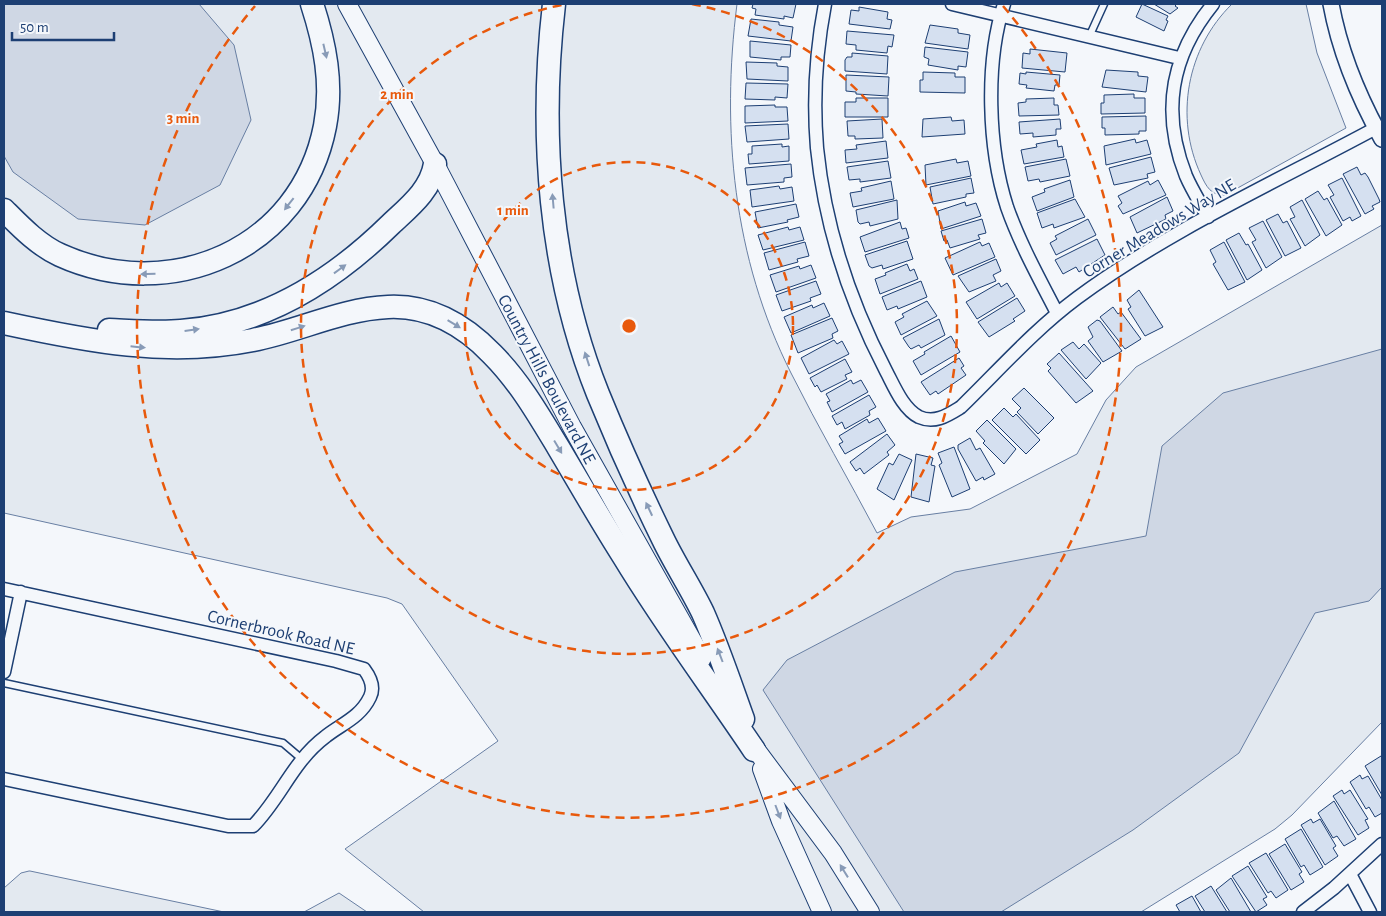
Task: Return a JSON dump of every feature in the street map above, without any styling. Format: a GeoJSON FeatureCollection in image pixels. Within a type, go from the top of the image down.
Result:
{"type":"FeatureCollection","features":[{"type":"Feature","properties":{"kind":"highway"},"geometry":{"type":"LineString","coordinates":[[4,210],[27,232],[58,254],[93,268],[129,275],[164,274],[198,266],[230,254],[264,232],[292,202],[306,178],[317,153],[325,126],[328,95],[327,60],[312,4]]}},
{"type":"Feature","properties":{"kind":"highway"},"geometry":{"type":"LineString","coordinates":[[554,4],[548,56],[547,140],[555,226],[573,315],[598,393],[664,541],[702,611],[719,651],[754,750]]}},
{"type":"Feature","properties":{"kind":"highway"},"geometry":{"type":"LineString","coordinates":[[4,318],[108,330],[150,332],[182,331],[241,320],[284,303],[315,286],[360,255],[420,195],[434,174],[435,164]]}},
{"type":"Feature","properties":{"kind":"highway"},"geometry":{"type":"LineString","coordinates":[[4,323],[87,341],[150,348],[208,347],[234,344],[349,313],[390,307],[421,310],[454,323],[491,353],[512,375],[625,560],[754,750]]}},
{"type":"Feature","properties":{"kind":"main road","name":"Country Hills Boulevard NE"},"geometry":{"type":"LineString","coordinates":[[347,4],[435,164],[572,428],[754,750],[833,853],[870,912]]}},
{"type":"Feature","properties":{"kind":"main road","name":"Country Hills Boulevard NE"},"geometry":{"type":"LineString","coordinates":[[754,750],[781,820],[822,912]]}},
{"type":"Feature","properties":{"kind":"street","name":"Corner Meadows Way NE"},"geometry":{"type":"LineString","coordinates":[[824,4],[817,50],[817,147],[824,197],[834,244],[852,300],[865,330],[900,396],[909,409],[919,417],[933,420],[945,417],[961,407],[1057,314],[1126,264],[1208,217],[1379,134]]}},
{"type":"Feature","properties":{"kind":"street"},"geometry":{"type":"LineString","coordinates":[[952,4],[1002,10],[1089,37],[1179,58]]}},
{"type":"Feature","properties":{"kind":"street"},"geometry":{"type":"LineString","coordinates":[[1208,217],[1187,178],[1174,133],[1174,82],[1179,58],[1213,4]]}},
{"type":"Feature","properties":{"kind":"street"},"geometry":{"type":"LineString","coordinates":[[1331,4],[1343,56],[1379,134]]}},
{"type":"Feature","properties":{"kind":"street"},"geometry":{"type":"LineString","coordinates":[[1002,10],[991,83],[998,168],[1007,205],[1022,244],[1057,314]]}},
{"type":"Feature","properties":{"kind":"street","name":"Cornerbrook Road NE"},"geometry":{"type":"LineString","coordinates":[[4,589],[364,669],[372,685],[371,695],[363,709],[346,724],[324,737],[287,779],[268,811],[253,826],[228,826],[4,779]]}},
{"type":"Feature","properties":{"kind":"street"},"geometry":{"type":"LineString","coordinates":[[4,672],[21,592]]}},
{"type":"Feature","properties":{"kind":"street"},"geometry":{"type":"LineString","coordinates":[[1303,912],[1350,874],[1382,844]]}},
{"type":"Feature","properties":{"kind":"street"},"geometry":{"type":"LineString","coordinates":[[1350,874],[1370,912]]}},
{"type":"Feature","properties":{"kind":"lane"},"geometry":{"type":"LineString","coordinates":[[1089,37],[1104,4]]}},
{"type":"Feature","properties":{"kind":"lane"},"geometry":{"type":"LineString","coordinates":[[4,683],[283,743],[303,760]]}},
{"type":"Feature","properties":{"kind":"shaded area"},"geometry":{"type":"Polygon","coordinates":[[[4,4],[737,4],[732,51],[732,145],[736,192],[744,239],[771,329],[791,373],[877,533],[911,517],[970,509],[1077,454],[1106,400],[1136,367],[1382,225],[1382,722],[1292,815],[1275,829],[1141,912],[424,912],[345,849],[498,741],[402,604],[387,598],[4,513],[4,4]]]}},
{"type":"Feature","properties":{"kind":"shaded area"},"geometry":{"type":"Polygon","coordinates":[[[4,4],[199,4],[234,45],[251,120],[220,185],[145,225],[78,219],[13,172],[4,156],[4,4]]]}},
{"type":"Feature","properties":{"kind":"shaded area"},"geometry":{"type":"Polygon","coordinates":[[[1232,4],[1306,4],[1317,53],[1346,128],[1225,195],[1220,195],[1210,190],[1201,175],[1193,153],[1188,130],[1187,107],[1195,62],[1204,41],[1232,4]]]}},
{"type":"Feature","properties":{"kind":"shaded area"},"geometry":{"type":"Polygon","coordinates":[[[1382,349],[1382,587],[1369,601],[1315,613],[1239,753],[1133,830],[1001,912],[904,912],[763,690],[787,660],[955,572],[1146,536],[1162,446],[1223,393],[1382,349]]]}},
{"type":"Feature","properties":{"kind":"shaded area"},"geometry":{"type":"Polygon","coordinates":[[[29,871],[224,912],[4,912],[4,888],[21,873],[29,871]]]}},
{"type":"Feature","properties":{"kind":"shaded area"},"geometry":{"type":"Polygon","coordinates":[[[339,893],[367,912],[304,912],[339,893]]]}},
{"type":"Feature","properties":{"kind":"building"},"geometry":{"type":"Polygon","coordinates":[[[753,4],[796,4],[793,18],[784,16],[784,19],[755,15],[756,9],[752,8],[753,4]]]}},
{"type":"Feature","properties":{"kind":"building"},"geometry":{"type":"Polygon","coordinates":[[[1142,4],[1168,16],[1164,31],[1136,17],[1142,4]]]}},
{"type":"Feature","properties":{"kind":"building"},"geometry":{"type":"Polygon","coordinates":[[[1154,4],[1177,4],[1175,6],[1178,8],[1170,14],[1154,4]]]}},
{"type":"Feature","properties":{"kind":"building"},"geometry":{"type":"Polygon","coordinates":[[[859,7],[888,12],[887,19],[892,20],[890,29],[849,24],[851,10],[859,11],[859,7]]]}},
{"type":"Feature","properties":{"kind":"building"},"geometry":{"type":"Polygon","coordinates":[[[751,19],[779,22],[779,25],[793,27],[791,41],[748,36],[751,19]]]}},
{"type":"Feature","properties":{"kind":"building"},"geometry":{"type":"Polygon","coordinates":[[[930,25],[958,29],[958,33],[970,35],[968,49],[925,43],[930,25]]]}},
{"type":"Feature","properties":{"kind":"building"},"geometry":{"type":"Polygon","coordinates":[[[847,31],[894,35],[892,47],[888,46],[887,53],[856,50],[856,45],[846,44],[847,31]]]}},
{"type":"Feature","properties":{"kind":"building"},"geometry":{"type":"Polygon","coordinates":[[[750,41],[791,45],[790,57],[781,57],[781,60],[750,57],[750,41]]]}},
{"type":"Feature","properties":{"kind":"building"},"geometry":{"type":"Polygon","coordinates":[[[925,47],[968,52],[966,67],[958,66],[958,70],[928,65],[929,59],[924,57],[925,47]]]}},
{"type":"Feature","properties":{"kind":"building"},"geometry":{"type":"Polygon","coordinates":[[[1030,49],[1067,53],[1065,72],[1022,68],[1023,53],[1030,54],[1030,49]]]}},
{"type":"Feature","properties":{"kind":"building"},"geometry":{"type":"Polygon","coordinates":[[[852,53],[888,56],[887,74],[845,71],[845,60],[847,57],[852,57],[852,53]]]}},
{"type":"Feature","properties":{"kind":"building"},"geometry":{"type":"Polygon","coordinates":[[[746,62],[777,63],[777,66],[788,67],[788,81],[747,79],[746,62]]]}},
{"type":"Feature","properties":{"kind":"building"},"geometry":{"type":"Polygon","coordinates":[[[1106,70],[1138,72],[1138,76],[1148,77],[1146,92],[1102,87],[1106,70]]]}},
{"type":"Feature","properties":{"kind":"building"},"geometry":{"type":"Polygon","coordinates":[[[923,72],[955,73],[955,77],[965,77],[965,93],[920,92],[920,80],[923,80],[923,72]]]}},
{"type":"Feature","properties":{"kind":"building"},"geometry":{"type":"Polygon","coordinates":[[[1026,72],[1060,75],[1059,85],[1055,85],[1054,91],[1026,88],[1027,85],[1019,84],[1020,73],[1026,74],[1026,72]]]}},
{"type":"Feature","properties":{"kind":"building"},"geometry":{"type":"Polygon","coordinates":[[[846,75],[889,77],[888,96],[856,94],[856,92],[846,91],[846,75]]]}},
{"type":"Feature","properties":{"kind":"building"},"geometry":{"type":"Polygon","coordinates":[[[746,83],[788,84],[787,98],[775,97],[775,100],[745,99],[746,83]]]}},
{"type":"Feature","properties":{"kind":"building"},"geometry":{"type":"Polygon","coordinates":[[[1134,94],[1134,98],[1145,98],[1145,113],[1101,114],[1101,103],[1104,103],[1104,95],[1134,94]]]}},
{"type":"Feature","properties":{"kind":"building"},"geometry":{"type":"Polygon","coordinates":[[[856,98],[888,98],[888,117],[845,117],[845,102],[856,102],[856,98]]]}},
{"type":"Feature","properties":{"kind":"building"},"geometry":{"type":"Polygon","coordinates":[[[1054,98],[1054,105],[1058,105],[1059,115],[1019,116],[1018,103],[1026,102],[1026,99],[1054,98]]]}},
{"type":"Feature","properties":{"kind":"building"},"geometry":{"type":"Polygon","coordinates":[[[775,105],[775,107],[787,107],[788,121],[745,123],[745,106],[775,105]]]}},
{"type":"Feature","properties":{"kind":"building"},"geometry":{"type":"Polygon","coordinates":[[[1146,116],[1146,131],[1139,131],[1139,134],[1105,135],[1105,128],[1102,128],[1102,117],[1146,116]]]}},
{"type":"Feature","properties":{"kind":"building"},"geometry":{"type":"Polygon","coordinates":[[[951,117],[952,121],[964,120],[965,134],[922,137],[923,119],[951,117]]]}},
{"type":"Feature","properties":{"kind":"building"},"geometry":{"type":"Polygon","coordinates":[[[882,119],[883,138],[855,139],[855,136],[848,136],[847,121],[882,119]]]}},
{"type":"Feature","properties":{"kind":"building"},"geometry":{"type":"Polygon","coordinates":[[[1060,119],[1061,129],[1056,129],[1056,135],[1033,137],[1033,133],[1020,134],[1019,122],[1060,119]]]}},
{"type":"Feature","properties":{"kind":"building"},"geometry":{"type":"Polygon","coordinates":[[[788,124],[789,139],[747,142],[745,126],[788,124]]]}},
{"type":"Feature","properties":{"kind":"building"},"geometry":{"type":"Polygon","coordinates":[[[1135,139],[1136,143],[1147,140],[1151,154],[1106,165],[1104,146],[1135,139]]]}},
{"type":"Feature","properties":{"kind":"building"},"geometry":{"type":"Polygon","coordinates":[[[1057,140],[1058,147],[1062,146],[1064,157],[1024,164],[1021,150],[1037,147],[1036,144],[1057,140]]]}},
{"type":"Feature","properties":{"kind":"building"},"geometry":{"type":"Polygon","coordinates":[[[886,141],[888,158],[846,163],[845,150],[857,149],[856,145],[886,141]]]}},
{"type":"Feature","properties":{"kind":"building"},"geometry":{"type":"Polygon","coordinates":[[[782,144],[782,147],[789,146],[789,161],[749,164],[748,154],[752,154],[752,146],[782,144]]]}},
{"type":"Feature","properties":{"kind":"building"},"geometry":{"type":"Polygon","coordinates":[[[1151,157],[1155,172],[1147,174],[1148,178],[1114,185],[1109,168],[1151,157]]]}},
{"type":"Feature","properties":{"kind":"building"},"geometry":{"type":"Polygon","coordinates":[[[956,159],[957,163],[968,161],[971,176],[926,185],[925,165],[956,159]]]}},
{"type":"Feature","properties":{"kind":"building"},"geometry":{"type":"Polygon","coordinates":[[[1066,159],[1070,176],[1040,182],[1039,179],[1028,181],[1025,167],[1066,159]]]}},
{"type":"Feature","properties":{"kind":"building"},"geometry":{"type":"Polygon","coordinates":[[[888,161],[891,178],[860,182],[860,179],[849,180],[847,167],[888,161]]]}},
{"type":"Feature","properties":{"kind":"building"},"geometry":{"type":"Polygon","coordinates":[[[791,164],[792,177],[784,178],[784,182],[747,185],[745,168],[791,164]]]}},
{"type":"Feature","properties":{"kind":"building"},"geometry":{"type":"Polygon","coordinates":[[[1357,167],[1361,175],[1365,173],[1368,177],[1380,202],[1372,206],[1374,209],[1365,214],[1343,174],[1357,167]]]}},
{"type":"Feature","properties":{"kind":"building"},"geometry":{"type":"Polygon","coordinates":[[[971,178],[974,193],[966,194],[966,197],[933,204],[930,187],[971,178]]]}},
{"type":"Feature","properties":{"kind":"building"},"geometry":{"type":"Polygon","coordinates":[[[1342,178],[1361,216],[1352,221],[1350,217],[1343,221],[1330,197],[1334,195],[1328,185],[1342,178]]]}},
{"type":"Feature","properties":{"kind":"building"},"geometry":{"type":"Polygon","coordinates":[[[1070,180],[1074,197],[1037,211],[1032,197],[1045,192],[1044,189],[1070,180]]]}},
{"type":"Feature","properties":{"kind":"building"},"geometry":{"type":"Polygon","coordinates":[[[1158,180],[1166,195],[1123,214],[1118,206],[1122,203],[1118,196],[1148,181],[1150,185],[1158,180]]]}},
{"type":"Feature","properties":{"kind":"building"},"geometry":{"type":"Polygon","coordinates":[[[891,181],[894,199],[853,207],[850,193],[862,191],[861,188],[891,181]]]}},
{"type":"Feature","properties":{"kind":"building"},"geometry":{"type":"Polygon","coordinates":[[[779,186],[780,189],[792,187],[794,201],[752,207],[750,190],[779,186]]]}},
{"type":"Feature","properties":{"kind":"building"},"geometry":{"type":"Polygon","coordinates":[[[1318,191],[1324,200],[1327,198],[1342,225],[1326,236],[1305,199],[1318,191]]]}},
{"type":"Feature","properties":{"kind":"building"},"geometry":{"type":"Polygon","coordinates":[[[1167,197],[1173,211],[1165,215],[1166,219],[1137,233],[1130,217],[1167,197]]]}},
{"type":"Feature","properties":{"kind":"building"},"geometry":{"type":"Polygon","coordinates":[[[1075,199],[1085,217],[1054,228],[1053,224],[1042,228],[1037,213],[1075,199]]]}},
{"type":"Feature","properties":{"kind":"building"},"geometry":{"type":"Polygon","coordinates":[[[897,200],[898,219],[870,226],[869,222],[860,224],[858,222],[856,210],[897,200]]]}},
{"type":"Feature","properties":{"kind":"building"},"geometry":{"type":"Polygon","coordinates":[[[1302,200],[1320,235],[1305,246],[1290,219],[1295,217],[1290,207],[1302,200]]]}},
{"type":"Feature","properties":{"kind":"building"},"geometry":{"type":"Polygon","coordinates":[[[965,202],[966,206],[976,203],[981,216],[941,229],[938,211],[965,202]]]}},
{"type":"Feature","properties":{"kind":"building"},"geometry":{"type":"Polygon","coordinates":[[[796,204],[799,217],[787,220],[788,222],[758,228],[755,212],[796,204]]]}},
{"type":"Feature","properties":{"kind":"building"},"geometry":{"type":"Polygon","coordinates":[[[1278,214],[1283,223],[1287,221],[1301,248],[1285,256],[1266,220],[1278,214]]]}},
{"type":"Feature","properties":{"kind":"building"},"geometry":{"type":"Polygon","coordinates":[[[982,219],[986,233],[978,235],[980,239],[950,248],[947,240],[944,241],[941,231],[982,219]]]}},
{"type":"Feature","properties":{"kind":"building"},"geometry":{"type":"Polygon","coordinates":[[[1088,219],[1096,235],[1056,255],[1050,243],[1057,239],[1055,236],[1088,219]]]}},
{"type":"Feature","properties":{"kind":"building"},"geometry":{"type":"Polygon","coordinates":[[[1263,221],[1282,257],[1266,268],[1252,242],[1256,240],[1249,228],[1263,221]]]}},
{"type":"Feature","properties":{"kind":"building"},"geometry":{"type":"Polygon","coordinates":[[[900,222],[902,229],[906,228],[909,238],[865,252],[860,237],[900,222]]]}},
{"type":"Feature","properties":{"kind":"building"},"geometry":{"type":"Polygon","coordinates":[[[788,227],[789,230],[800,227],[804,240],[763,250],[758,235],[788,227]]]}},
{"type":"Feature","properties":{"kind":"building"},"geometry":{"type":"Polygon","coordinates":[[[1239,233],[1246,245],[1248,244],[1262,270],[1247,280],[1226,240],[1239,233]]]}},
{"type":"Feature","properties":{"kind":"building"},"geometry":{"type":"Polygon","coordinates":[[[1097,239],[1105,255],[1079,272],[1076,267],[1063,274],[1055,260],[1097,239]]]}},
{"type":"Feature","properties":{"kind":"building"},"geometry":{"type":"Polygon","coordinates":[[[907,241],[913,259],[883,269],[882,265],[872,268],[869,266],[865,255],[907,241]]]}},
{"type":"Feature","properties":{"kind":"building"},"geometry":{"type":"Polygon","coordinates":[[[805,242],[809,256],[797,259],[798,262],[769,270],[764,253],[805,242]]]}},
{"type":"Feature","properties":{"kind":"building"},"geometry":{"type":"Polygon","coordinates":[[[980,242],[982,246],[989,243],[995,257],[953,275],[945,258],[980,242]]]}},
{"type":"Feature","properties":{"kind":"building"},"geometry":{"type":"Polygon","coordinates":[[[1224,242],[1245,282],[1228,290],[1213,264],[1216,262],[1210,250],[1224,242]]]}},
{"type":"Feature","properties":{"kind":"building"},"geometry":{"type":"Polygon","coordinates":[[[996,259],[1001,271],[993,275],[996,281],[969,292],[958,276],[996,259]]]}},
{"type":"Feature","properties":{"kind":"building"},"geometry":{"type":"Polygon","coordinates":[[[907,264],[910,271],[914,269],[918,279],[880,294],[875,279],[907,264]]]}},
{"type":"Feature","properties":{"kind":"building"},"geometry":{"type":"Polygon","coordinates":[[[811,265],[816,278],[776,292],[770,275],[799,266],[800,269],[811,265]]]}},
{"type":"Feature","properties":{"kind":"building"},"geometry":{"type":"Polygon","coordinates":[[[816,281],[821,294],[810,298],[811,301],[782,311],[776,295],[816,281]]]}},
{"type":"Feature","properties":{"kind":"building"},"geometry":{"type":"Polygon","coordinates":[[[921,281],[927,297],[898,309],[897,306],[887,310],[882,297],[921,281]]]}},
{"type":"Feature","properties":{"kind":"building"},"geometry":{"type":"Polygon","coordinates":[[[999,283],[1001,287],[1007,283],[1015,296],[977,319],[966,302],[999,283]]]}},
{"type":"Feature","properties":{"kind":"building"},"geometry":{"type":"Polygon","coordinates":[[[1139,290],[1163,327],[1145,336],[1128,309],[1131,307],[1127,300],[1139,290]]]}},
{"type":"Feature","properties":{"kind":"building"},"geometry":{"type":"Polygon","coordinates":[[[1017,298],[1025,311],[1013,319],[1015,321],[989,337],[978,322],[1017,298]]]}},
{"type":"Feature","properties":{"kind":"building"},"geometry":{"type":"Polygon","coordinates":[[[927,301],[937,316],[901,335],[895,322],[904,317],[902,314],[927,301]]]}},
{"type":"Feature","properties":{"kind":"building"},"geometry":{"type":"Polygon","coordinates":[[[824,303],[830,316],[791,333],[784,317],[812,305],[813,308],[824,303]]]}},
{"type":"Feature","properties":{"kind":"building"},"geometry":{"type":"Polygon","coordinates":[[[1113,307],[1118,314],[1121,312],[1141,339],[1125,349],[1100,317],[1113,307]]]}},
{"type":"Feature","properties":{"kind":"building"},"geometry":{"type":"Polygon","coordinates":[[[832,318],[838,331],[832,334],[833,338],[798,353],[791,335],[832,318]]]}},
{"type":"Feature","properties":{"kind":"building"},"geometry":{"type":"Polygon","coordinates":[[[939,319],[945,335],[921,348],[919,345],[911,349],[909,347],[903,338],[939,319]]]}},
{"type":"Feature","properties":{"kind":"building"},"geometry":{"type":"Polygon","coordinates":[[[1097,320],[1100,321],[1122,351],[1103,362],[1088,341],[1093,337],[1088,327],[1097,320]]]}},
{"type":"Feature","properties":{"kind":"building"},"geometry":{"type":"Polygon","coordinates":[[[951,336],[960,352],[921,375],[913,361],[951,336]]]}},
{"type":"Feature","properties":{"kind":"building"},"geometry":{"type":"Polygon","coordinates":[[[834,340],[837,344],[842,341],[849,354],[809,374],[801,358],[834,340]]]}},
{"type":"Feature","properties":{"kind":"building"},"geometry":{"type":"Polygon","coordinates":[[[1073,342],[1079,349],[1084,344],[1101,363],[1086,379],[1061,350],[1073,342]]]}},
{"type":"Feature","properties":{"kind":"building"},"geometry":{"type":"Polygon","coordinates":[[[1059,353],[1093,391],[1076,403],[1048,371],[1051,368],[1047,364],[1059,353]]]}},
{"type":"Feature","properties":{"kind":"building"},"geometry":{"type":"Polygon","coordinates":[[[959,358],[964,366],[961,368],[966,375],[938,394],[936,391],[930,395],[921,382],[959,358]]]}},
{"type":"Feature","properties":{"kind":"building"},"geometry":{"type":"Polygon","coordinates":[[[845,359],[852,372],[845,375],[847,379],[821,392],[817,385],[815,387],[810,378],[845,359]]]}},
{"type":"Feature","properties":{"kind":"building"},"geometry":{"type":"Polygon","coordinates":[[[851,380],[853,384],[861,380],[868,392],[832,412],[827,402],[830,401],[826,394],[851,380]]]}},
{"type":"Feature","properties":{"kind":"building"},"geometry":{"type":"Polygon","coordinates":[[[1024,388],[1054,418],[1038,434],[1017,412],[1021,408],[1012,399],[1024,388]]]}},
{"type":"Feature","properties":{"kind":"building"},"geometry":{"type":"Polygon","coordinates":[[[869,395],[876,407],[869,411],[870,415],[845,429],[842,422],[837,425],[832,416],[869,395]]]}},
{"type":"Feature","properties":{"kind":"building"},"geometry":{"type":"Polygon","coordinates":[[[1004,408],[1013,417],[1016,414],[1040,440],[1026,454],[992,420],[1004,408]]]}},
{"type":"Feature","properties":{"kind":"building"},"geometry":{"type":"Polygon","coordinates":[[[878,418],[886,431],[845,454],[839,444],[843,442],[839,436],[867,419],[869,423],[878,418]]]}},
{"type":"Feature","properties":{"kind":"building"},"geometry":{"type":"Polygon","coordinates":[[[987,420],[1016,449],[1004,464],[983,443],[985,441],[976,431],[987,420]]]}},
{"type":"Feature","properties":{"kind":"building"},"geometry":{"type":"Polygon","coordinates":[[[887,434],[895,445],[887,452],[889,455],[864,474],[860,468],[856,471],[850,462],[887,434]]]}},
{"type":"Feature","properties":{"kind":"building"},"geometry":{"type":"Polygon","coordinates":[[[970,438],[976,450],[980,448],[995,474],[984,480],[983,477],[976,481],[958,449],[958,445],[970,438]]]}},
{"type":"Feature","properties":{"kind":"building"},"geometry":{"type":"Polygon","coordinates":[[[954,447],[970,489],[952,497],[939,465],[942,463],[938,453],[954,447]]]}},
{"type":"Feature","properties":{"kind":"building"},"geometry":{"type":"Polygon","coordinates":[[[899,454],[912,460],[894,500],[877,489],[889,463],[893,465],[899,454]]]}},
{"type":"Feature","properties":{"kind":"building"},"geometry":{"type":"Polygon","coordinates":[[[916,454],[933,458],[931,465],[935,466],[929,502],[911,497],[916,454]]]}},
{"type":"Feature","properties":{"kind":"building"},"geometry":{"type":"Polygon","coordinates":[[[1381,756],[1382,758],[1382,795],[1365,766],[1381,756]]]}},
{"type":"Feature","properties":{"kind":"building"},"geometry":{"type":"Polygon","coordinates":[[[1360,775],[1362,779],[1368,776],[1382,800],[1382,813],[1375,817],[1369,807],[1366,809],[1350,782],[1360,775]]]}},
{"type":"Feature","properties":{"kind":"building"},"geometry":{"type":"Polygon","coordinates":[[[1342,790],[1344,794],[1350,790],[1368,819],[1365,820],[1369,828],[1358,835],[1333,796],[1342,790]]]}},
{"type":"Feature","properties":{"kind":"building"},"geometry":{"type":"Polygon","coordinates":[[[1334,801],[1356,839],[1344,846],[1337,836],[1333,838],[1318,813],[1334,801]]]}},
{"type":"Feature","properties":{"kind":"building"},"geometry":{"type":"Polygon","coordinates":[[[1311,819],[1313,823],[1320,819],[1336,846],[1333,848],[1338,856],[1325,865],[1301,825],[1311,819]]]}},
{"type":"Feature","properties":{"kind":"building"},"geometry":{"type":"Polygon","coordinates":[[[1301,829],[1323,867],[1310,875],[1304,865],[1301,867],[1285,839],[1301,829]]]}},
{"type":"Feature","properties":{"kind":"building"},"geometry":{"type":"Polygon","coordinates":[[[1285,844],[1302,872],[1299,874],[1304,882],[1291,890],[1269,854],[1285,844]]]}},
{"type":"Feature","properties":{"kind":"building"},"geometry":{"type":"Polygon","coordinates":[[[1266,853],[1288,890],[1276,898],[1271,891],[1268,893],[1249,863],[1266,853]]]}},
{"type":"Feature","properties":{"kind":"building"},"geometry":{"type":"Polygon","coordinates":[[[1248,866],[1267,897],[1263,899],[1267,905],[1256,912],[1232,876],[1248,866]]]}},
{"type":"Feature","properties":{"kind":"building"},"geometry":{"type":"Polygon","coordinates":[[[1231,878],[1251,912],[1230,912],[1216,890],[1231,878]]]}},
{"type":"Feature","properties":{"kind":"building"},"geometry":{"type":"Polygon","coordinates":[[[1211,886],[1227,912],[1205,912],[1195,896],[1211,886]]]}},
{"type":"Feature","properties":{"kind":"building"},"geometry":{"type":"Polygon","coordinates":[[[1192,896],[1201,912],[1180,912],[1176,905],[1192,896]]]}}]}
